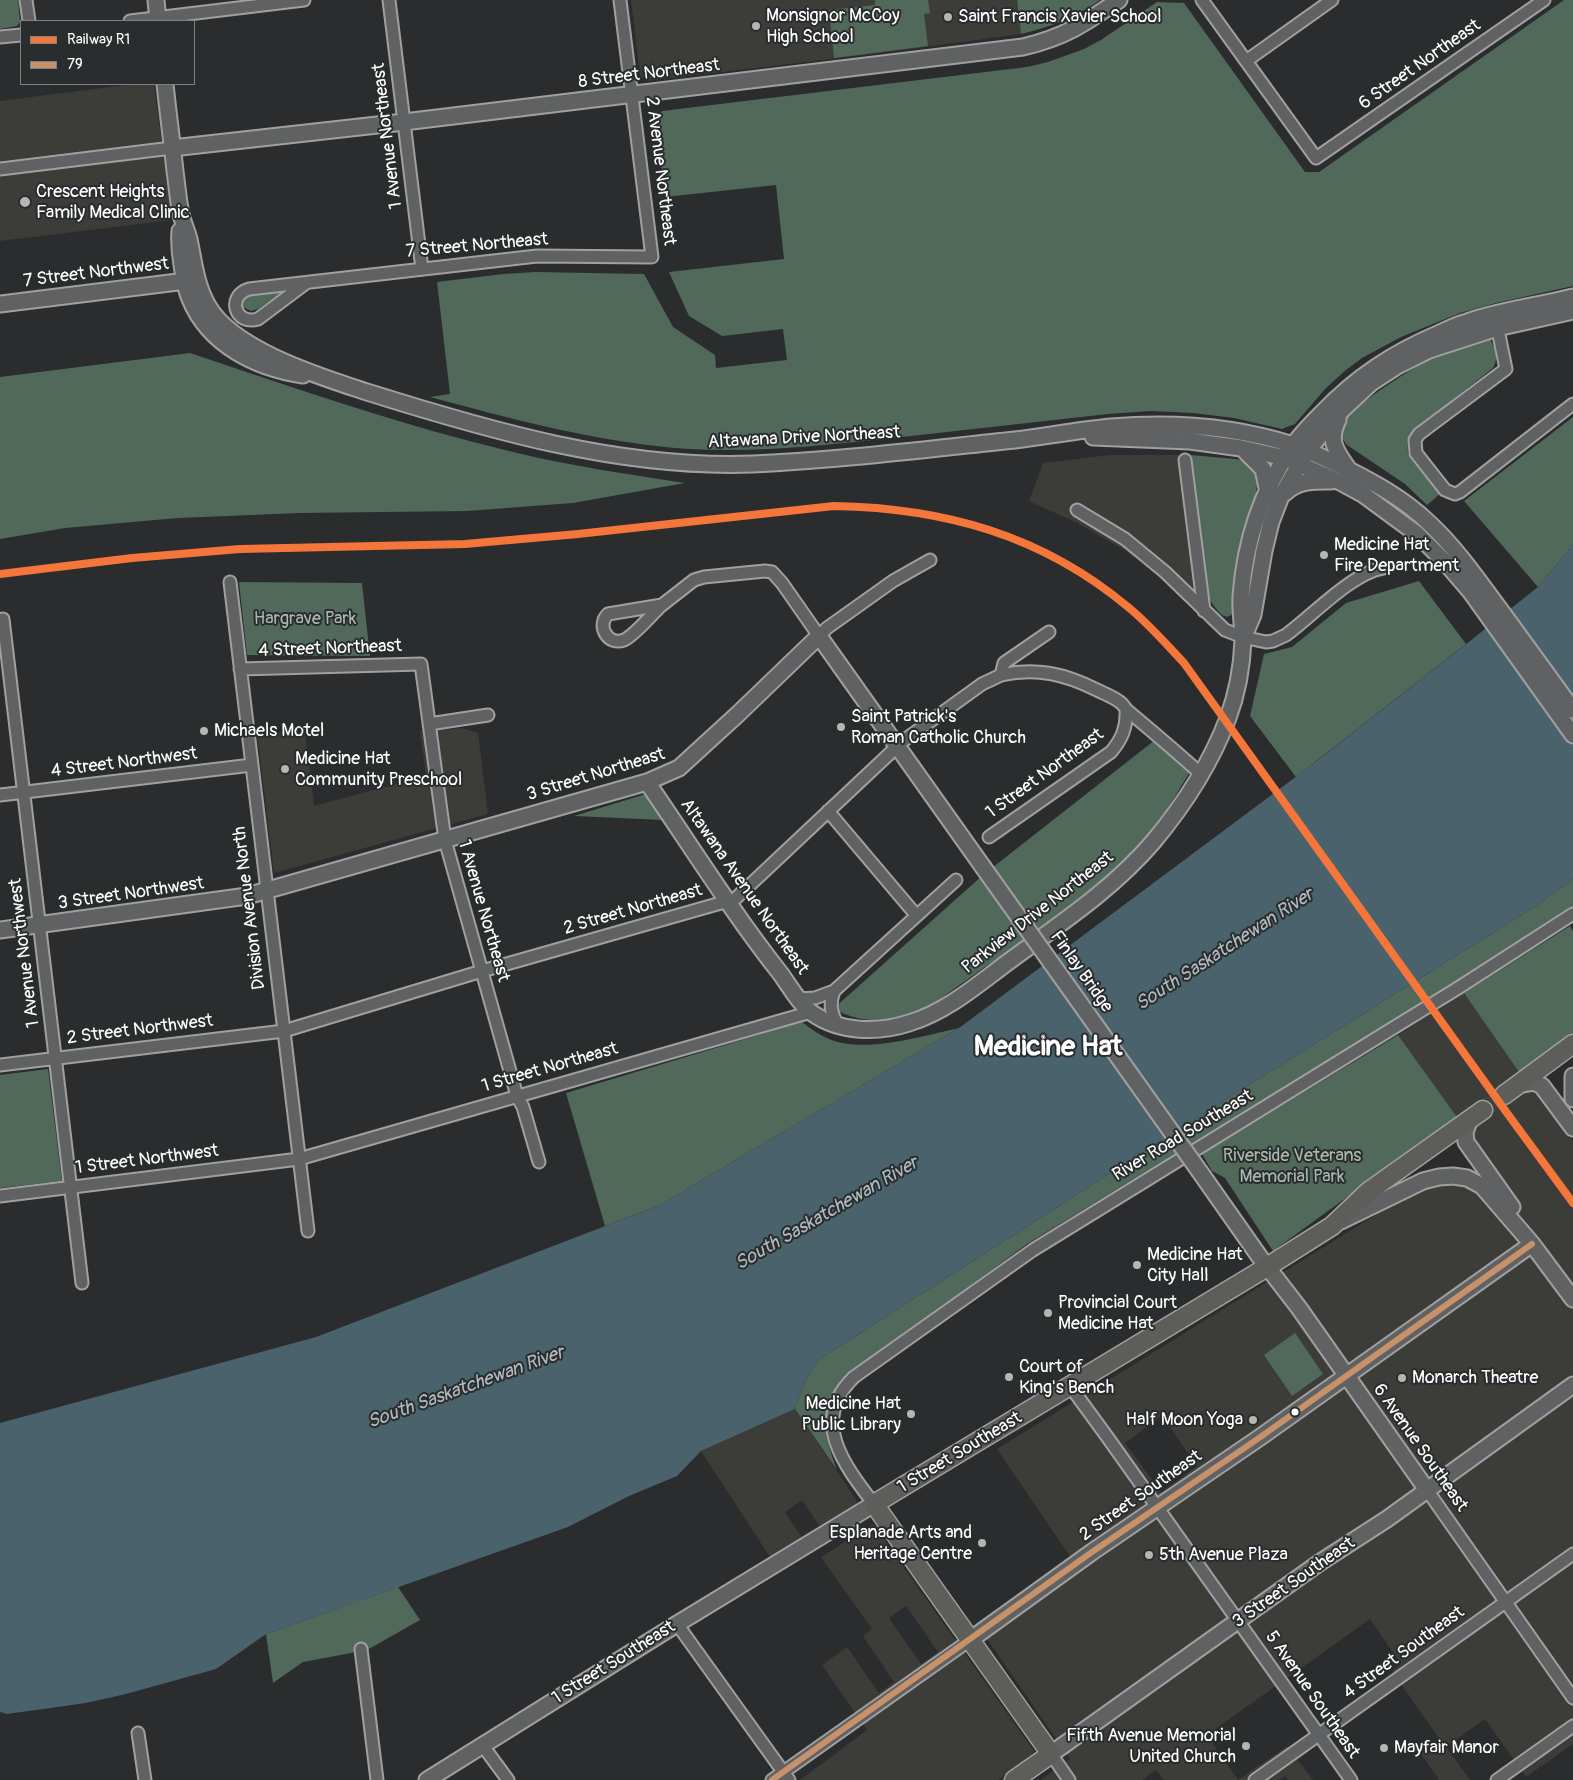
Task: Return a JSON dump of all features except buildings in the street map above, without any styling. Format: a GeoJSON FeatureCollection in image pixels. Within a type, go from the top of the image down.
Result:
{"type":"FeatureCollection","features":[{"type":"Feature","properties":{"kind":"main road"},"geometry":{"type":"LineString","coordinates":[[1511,1090],[1573,1044]]}},
{"type":"Feature","properties":{"kind":"main road","name":"1 Street Southeast"},"geometry":{"type":"LineString","coordinates":[[874,1504],[1332,1226],[1369,1191],[1476,1115]]}},
{"type":"Feature","properties":{"kind":"main road"},"geometry":{"type":"LineString","coordinates":[[874,1504],[1051,1754]]}},
{"type":"Feature","properties":{"kind":"main road","name":"3 Street Southeast"},"geometry":{"type":"LineString","coordinates":[[1014,1780],[1051,1754]]}},
{"type":"Feature","properties":{"kind":"street"},"geometry":{"type":"LineString","coordinates":[[26,0],[29,20]]}},
{"type":"Feature","properties":{"kind":"street"},"geometry":{"type":"LineString","coordinates":[[156,0],[158,20],[304,0]]}},
{"type":"Feature","properties":{"kind":"street","name":"1 Avenue Northeast"},"geometry":{"type":"LineString","coordinates":[[390,0],[422,269]]}},
{"type":"Feature","properties":{"kind":"street","name":"2 Avenue Northeast"},"geometry":{"type":"LineString","coordinates":[[620,0],[652,257]]}},
{"type":"Feature","properties":{"kind":"street","name":"8 Street Northeast"},"geometry":{"type":"LineString","coordinates":[[172,148],[632,95],[1023,47],[1045,42],[1082,26],[1119,0]]}},
{"type":"Feature","properties":{"kind":"street"},"geometry":{"type":"LineString","coordinates":[[1202,0],[1246,61],[1332,0]]}},
{"type":"Feature","properties":{"kind":"street","name":"6 Street Northeast"},"geometry":{"type":"LineString","coordinates":[[1246,61],[1316,158],[1544,0]]}},
{"type":"Feature","properties":{"kind":"street"},"geometry":{"type":"LineString","coordinates":[[0,37],[20,35]]}},
{"type":"Feature","properties":{"kind":"street"},"geometry":{"type":"LineString","coordinates":[[165,85],[181,214],[179,242],[190,280]]}},
{"type":"Feature","properties":{"kind":"street"},"geometry":{"type":"LineString","coordinates":[[0,170],[172,148]]}},
{"type":"Feature","properties":{"kind":"street","name":"7 Street Northeast"},"geometry":{"type":"LineString","coordinates":[[306,282],[258,319],[249,320],[240,316],[237,312],[237,298],[244,291],[306,282],[537,256],[652,257]]}},
{"type":"Feature","properties":{"kind":"street","name":"7 Street Northwest"},"geometry":{"type":"LineString","coordinates":[[0,304],[190,280]]}},
{"type":"Feature","properties":{"kind":"street","name":"Altawana Drive Northeast"},"geometry":{"type":"LineString","coordinates":[[190,280],[190,299],[200,306],[212,333],[244,357],[272,369],[328,379],[419,408],[518,435],[606,453],[686,463],[754,464],[839,458],[1022,439],[1106,427],[1147,424],[1193,426],[1237,431],[1293,445],[1308,450],[1344,476]]}},
{"type":"Feature","properties":{"kind":"street","name":"Parkview Drive Northeast"},"geometry":{"type":"LineString","coordinates":[[1243,637],[1254,615],[1264,551],[1271,522],[1281,496],[1308,450],[1342,410],[1371,383],[1397,366],[1429,350],[1496,321],[1573,297]]}},
{"type":"Feature","properties":{"kind":"street","name":"Parkview Drive Northeast"},"geometry":{"type":"LineString","coordinates":[[811,1012],[838,1024],[858,1029],[886,1030],[922,1019],[952,1002],[1082,908],[1111,884],[1152,843],[1171,818],[1201,774],[1228,718],[1238,680],[1243,637],[1240,614],[1247,551],[1267,488],[1293,445],[1349,387],[1383,361],[1419,342],[1465,322],[1496,321],[1573,311]]}},
{"type":"Feature","properties":{"kind":"street"},"geometry":{"type":"LineString","coordinates":[[1496,321],[1506,369],[1419,434],[1415,440],[1416,452],[1444,490],[1455,494],[1460,492],[1573,404]]}},
{"type":"Feature","properties":{"kind":"street"},"geometry":{"type":"LineString","coordinates":[[1281,496],[1290,488],[1300,483],[1344,476],[1332,442],[1333,430],[1342,410]]}},
{"type":"Feature","properties":{"kind":"street","name":"Altawana Drive Northeast"},"geometry":{"type":"LineString","coordinates":[[1022,439],[1105,437],[1190,441],[1242,448],[1373,482],[1398,497],[1428,522],[1456,550],[1475,587],[1573,735]]}},
{"type":"Feature","properties":{"kind":"street"},"geometry":{"type":"LineString","coordinates":[[1242,448],[1263,469],[1267,488]]}},
{"type":"Feature","properties":{"kind":"street"},"geometry":{"type":"LineString","coordinates":[[1185,460],[1204,611]]}},
{"type":"Feature","properties":{"kind":"street"},"geometry":{"type":"LineString","coordinates":[[1077,510],[1125,539],[1165,572],[1224,630],[1243,637],[1266,642],[1286,635],[1358,577],[1374,569],[1382,568]]}},
{"type":"Feature","properties":{"kind":"street","name":"3 Street Northeast"},"geometry":{"type":"LineString","coordinates":[[266,891],[647,782],[679,768],[827,628],[893,581],[930,560]]}},
{"type":"Feature","properties":{"kind":"street"},"geometry":{"type":"LineString","coordinates":[[662,605],[608,614],[603,619],[602,624],[607,637],[618,642],[626,639],[662,605],[694,580],[704,577],[765,571],[772,572],[782,583],[897,746]]}},
{"type":"Feature","properties":{"kind":"street","name":"Division Avenue North"},"geometry":{"type":"LineString","coordinates":[[230,582],[308,1231]]}},
{"type":"Feature","properties":{"kind":"street","name":"Altawana Drive Northeast"},"geometry":{"type":"LineString","coordinates":[[1475,587],[1573,710]]}},
{"type":"Feature","properties":{"kind":"street","name":"1 Avenue Northwest"},"geometry":{"type":"LineString","coordinates":[[3,619],[82,1283]]}},
{"type":"Feature","properties":{"kind":"street","name":"2 Street Northeast"},"geometry":{"type":"LineString","coordinates":[[284,1030],[735,899],[897,746],[982,684],[1001,675],[1004,664],[1049,632]]}},
{"type":"Feature","properties":{"kind":"street","name":"1 Avenue Northeast"},"geometry":{"type":"LineString","coordinates":[[421,664],[445,840],[517,1096],[523,1107],[539,1162]]}},
{"type":"Feature","properties":{"kind":"street","name":"4 Street Northeast"},"geometry":{"type":"LineString","coordinates":[[240,669],[421,664]]}},
{"type":"Feature","properties":{"kind":"street"},"geometry":{"type":"LineString","coordinates":[[1001,675],[1012,672],[1036,671],[1061,675],[1113,698],[1141,720],[1201,774]]}},
{"type":"Feature","properties":{"kind":"street","name":"1 Street Northeast"},"geometry":{"type":"LineString","coordinates":[[989,837],[1111,752],[1122,736],[1127,719],[1126,710]]}},
{"type":"Feature","properties":{"kind":"street"},"geometry":{"type":"LineString","coordinates":[[429,724],[488,715]]}},
{"type":"Feature","properties":{"kind":"street","name":"Finlay Bridge"},"geometry":{"type":"LineString","coordinates":[[897,746],[1200,1172]]}},
{"type":"Feature","properties":{"kind":"street","name":"4 Street Northwest"},"geometry":{"type":"LineString","coordinates":[[0,795],[252,765]]}},
{"type":"Feature","properties":{"kind":"street","name":"Altawana Avenue Northeast"},"geometry":{"type":"LineString","coordinates":[[647,782],[766,956],[811,1012]]}},
{"type":"Feature","properties":{"kind":"street"},"geometry":{"type":"LineString","coordinates":[[828,812],[916,914]]}},
{"type":"Feature","properties":{"kind":"street"},"geometry":{"type":"LineString","coordinates":[[800,999],[815,998],[834,990],[916,914],[956,880]]}},
{"type":"Feature","properties":{"kind":"street","name":"3 Street Northwest"},"geometry":{"type":"LineString","coordinates":[[0,930],[229,899],[266,891]]}},
{"type":"Feature","properties":{"kind":"street","name":"River Road Southeast"},"geometry":{"type":"LineString","coordinates":[[874,1504],[841,1458],[833,1436],[833,1412],[845,1386],[854,1377],[1033,1250],[1458,988],[1573,914]]}},
{"type":"Feature","properties":{"kind":"street"},"geometry":{"type":"LineString","coordinates":[[834,990],[830,1010],[838,1024]]}},
{"type":"Feature","properties":{"kind":"street","name":"1 Street Northeast"},"geometry":{"type":"LineString","coordinates":[[299,1158],[811,1012]]}},
{"type":"Feature","properties":{"kind":"street","name":"2 Street Northwest"},"geometry":{"type":"LineString","coordinates":[[0,1065],[284,1030]]}},
{"type":"Feature","properties":{"kind":"street"},"geometry":{"type":"LineString","coordinates":[[1573,1076],[1573,1099]]}},
{"type":"Feature","properties":{"kind":"street"},"geometry":{"type":"LineString","coordinates":[[1511,1090],[1534,1082],[1542,1086],[1573,1128]]}},
{"type":"Feature","properties":{"kind":"street"},"geometry":{"type":"LineString","coordinates":[[1476,1115],[1465,1132],[1466,1142],[1524,1224],[1532,1244]]}},
{"type":"Feature","properties":{"kind":"street","name":"1 Street Northwest"},"geometry":{"type":"LineString","coordinates":[[0,1196],[299,1158]]}},
{"type":"Feature","properties":{"kind":"street","name":"6 Avenue Southeast"},"geometry":{"type":"LineString","coordinates":[[1200,1172],[1258,1256],[1300,1308],[1573,1698]]}},
{"type":"Feature","properties":{"kind":"street"},"geometry":{"type":"LineString","coordinates":[[1332,1226],[1423,1181],[1453,1176],[1467,1178],[1482,1186],[1532,1244],[1573,1299]]}},
{"type":"Feature","properties":{"kind":"street","name":"2 Street Southeast"},"geometry":{"type":"LineString","coordinates":[[772,1780],[786,1776],[970,1640],[1156,1507],[1259,1438],[1532,1244]]}},
{"type":"Feature","properties":{"kind":"street","name":"3 Street Southeast"},"geometry":{"type":"LineString","coordinates":[[1051,1754],[1573,1385]]}},
{"type":"Feature","properties":{"kind":"street","name":"5 Avenue Southeast"},"geometry":{"type":"LineString","coordinates":[[1070,1386],[1114,1445],[1156,1507],[1351,1780]]}},
{"type":"Feature","properties":{"kind":"street","name":"1 Street Southeast"},"geometry":{"type":"LineString","coordinates":[[427,1780],[874,1504]]}},
{"type":"Feature","properties":{"kind":"street","name":"4 Street Southeast"},"geometry":{"type":"LineString","coordinates":[[1255,1780],[1573,1554]]}},
{"type":"Feature","properties":{"kind":"street"},"geometry":{"type":"LineString","coordinates":[[678,1624],[786,1776]]}},
{"type":"Feature","properties":{"kind":"street"},"geometry":{"type":"LineString","coordinates":[[361,1649],[377,1780]]}},
{"type":"Feature","properties":{"kind":"street"},"geometry":{"type":"LineString","coordinates":[[1497,1780],[1573,1726]]}},
{"type":"Feature","properties":{"kind":"street"},"geometry":{"type":"LineString","coordinates":[[138,1733],[145,1780]]}},
{"type":"Feature","properties":{"kind":"street"},"geometry":{"type":"LineString","coordinates":[[483,1746],[508,1780]]}},
{"type":"Feature","properties":{"kind":"street"},"geometry":{"type":"LineString","coordinates":[[1051,1754],[1070,1780]]}},
{"type":"Feature","properties":{"kind":"shaded area","name":"Monsignor McCoy High School"},"geometry":{"type":"Polygon","coordinates":[[[631,0],[1017,0],[1021,34],[646,81],[640,75],[631,0]]]}},
{"type":"Feature","properties":{"kind":"shaded area"},"geometry":{"type":"Polygon","coordinates":[[[126,85],[154,85],[172,220],[0,241],[0,101],[126,85]]]}},
{"type":"Feature","properties":{"kind":"shaded area"},"geometry":{"type":"Polygon","coordinates":[[[1110,455],[1191,455],[1211,628],[1173,588],[1126,551],[1077,523],[1029,501],[1043,463],[1110,455]]]}},
{"type":"Feature","properties":{"kind":"shaded area"},"geometry":{"type":"Polygon","coordinates":[[[462,728],[478,733],[488,814],[274,873],[257,733],[305,732],[314,806],[426,776],[420,731],[462,728]]]}},
{"type":"Feature","properties":{"kind":"shaded area"},"geometry":{"type":"Polygon","coordinates":[[[1464,993],[1573,1141],[1573,1744],[1526,1777],[1485,1719],[1446,1747],[1470,1780],[1439,1780],[1421,1754],[1440,1740],[1392,1671],[1401,1664],[1370,1619],[1207,1735],[1238,1780],[1164,1780],[1156,1770],[1142,1780],[1041,1780],[1070,1759],[976,1623],[1071,1558],[997,1449],[1421,1187],[1438,1182],[1462,1184],[1471,1188],[1505,1184],[1398,1035],[1464,993]],[[1162,1416],[1125,1443],[1161,1492],[1197,1466],[1162,1416]]]}},
{"type":"Feature","properties":{"kind":"shaded area"},"geometry":{"type":"Polygon","coordinates":[[[795,1409],[857,1501],[856,1505],[820,1527],[802,1500],[785,1512],[802,1538],[770,1557],[701,1451],[795,1409]]]}},
{"type":"Feature","properties":{"kind":"shaded area"},"geometry":{"type":"Polygon","coordinates":[[[873,1524],[1034,1751],[1030,1757],[998,1780],[800,1780],[867,1730],[822,1665],[847,1647],[879,1693],[894,1682],[863,1636],[872,1629],[821,1557],[873,1524]],[[906,1606],[889,1618],[921,1664],[938,1652],[906,1606]]]}},
{"type":"Feature","properties":{"kind":"shaded area"},"geometry":{"type":"Polygon","coordinates":[[[1287,1746],[1313,1780],[1288,1780],[1285,1776],[1279,1780],[1238,1780],[1287,1746]]]}},
{"type":"Feature","properties":{"kind":"green space"},"geometry":{"type":"Polygon","coordinates":[[[0,0],[18,0],[20,22],[17,26],[0,29],[0,0]]]}},
{"type":"Feature","properties":{"kind":"green space"},"geometry":{"type":"Polygon","coordinates":[[[875,0],[928,0],[930,13],[924,14],[928,46],[834,58],[829,10],[875,5],[875,0]]]}},
{"type":"Feature","properties":{"kind":"green space"},"geometry":{"type":"Polygon","coordinates":[[[1017,0],[1100,0],[1082,12],[1062,21],[1021,34],[1017,0]]]}},
{"type":"Feature","properties":{"kind":"green space"},"geometry":{"type":"Polygon","coordinates":[[[1564,0],[1573,0],[1573,286],[1460,313],[1401,337],[1362,358],[1346,370],[1326,388],[1295,424],[1282,429],[1234,418],[1193,413],[1151,411],[817,446],[715,450],[623,442],[526,422],[430,397],[450,394],[437,282],[503,274],[536,272],[644,274],[673,327],[715,355],[716,368],[787,360],[783,329],[722,336],[689,316],[669,272],[784,259],[776,185],[665,197],[655,119],[662,111],[1027,67],[1048,62],[1084,49],[1101,40],[1157,2],[1184,3],[1305,172],[1319,172],[1564,0]]]}},
{"type":"Feature","properties":{"kind":"green space"},"geometry":{"type":"Polygon","coordinates":[[[280,291],[279,294],[258,309],[251,311],[243,307],[243,299],[249,294],[280,291]]]}},
{"type":"Feature","properties":{"kind":"green space"},"geometry":{"type":"Polygon","coordinates":[[[1484,337],[1490,339],[1495,350],[1496,361],[1493,368],[1413,431],[1409,440],[1408,449],[1411,459],[1441,493],[1427,505],[1405,484],[1347,445],[1341,437],[1340,431],[1344,422],[1354,411],[1386,386],[1448,349],[1484,337]]]}},
{"type":"Feature","properties":{"kind":"green space"},"geometry":{"type":"Polygon","coordinates":[[[190,353],[351,406],[472,442],[556,461],[685,483],[573,503],[467,511],[299,513],[178,518],[65,528],[0,539],[0,377],[190,353]]]}},
{"type":"Feature","properties":{"kind":"green space"},"geometry":{"type":"Polygon","coordinates":[[[1573,417],[1573,545],[1538,587],[1464,501],[1573,417]]]}},
{"type":"Feature","properties":{"kind":"green space"},"geometry":{"type":"Polygon","coordinates":[[[1191,455],[1246,460],[1253,468],[1256,477],[1256,492],[1240,549],[1235,607],[1229,616],[1221,614],[1208,597],[1191,455]]]}},
{"type":"Feature","properties":{"kind":"green space"},"geometry":{"type":"Polygon","coordinates":[[[1419,581],[1466,644],[1296,777],[1250,716],[1264,654],[1292,647],[1346,603],[1419,581]]]}},
{"type":"Feature","properties":{"kind":"green space","name":"Hargrave Park"},"geometry":{"type":"Polygon","coordinates":[[[239,582],[362,583],[370,656],[247,655],[239,582]]]}},
{"type":"Feature","properties":{"kind":"green space"},"geometry":{"type":"Polygon","coordinates":[[[1155,740],[1191,770],[1162,818],[1131,856],[1103,883],[923,1011],[900,1018],[867,1020],[833,1009],[983,875],[1155,740]]]}},
{"type":"Feature","properties":{"kind":"green space"},"geometry":{"type":"Polygon","coordinates":[[[646,794],[663,820],[574,816],[646,794]]]}},
{"type":"Feature","properties":{"kind":"green space"},"geometry":{"type":"Polygon","coordinates":[[[1573,879],[1573,907],[1454,983],[1027,1244],[852,1373],[834,1397],[826,1418],[828,1442],[837,1470],[795,1409],[804,1383],[818,1360],[1231,1096],[1536,906],[1573,879]]]}},
{"type":"Feature","properties":{"kind":"green space"},"geometry":{"type":"Polygon","coordinates":[[[1570,926],[1573,931],[1573,1033],[1519,1072],[1464,993],[1570,926]]]}},
{"type":"Feature","properties":{"kind":"green space"},"geometry":{"type":"Polygon","coordinates":[[[802,1022],[829,1039],[859,1045],[894,1042],[959,1028],[660,1205],[605,1226],[566,1093],[802,1022]]]}},
{"type":"Feature","properties":{"kind":"green space","name":"Riverside Veterans Memorial Park"},"geometry":{"type":"Polygon","coordinates":[[[1398,1035],[1457,1117],[1273,1251],[1225,1178],[1212,1171],[1202,1154],[1398,1035]]]}},
{"type":"Feature","properties":{"kind":"green space"},"geometry":{"type":"Polygon","coordinates":[[[48,1069],[62,1181],[0,1188],[0,1075],[48,1069]]]}},
{"type":"Feature","properties":{"kind":"green space"},"geometry":{"type":"Polygon","coordinates":[[[1295,1333],[1323,1374],[1292,1396],[1264,1355],[1295,1333]]]}},
{"type":"Feature","properties":{"kind":"green space"},"geometry":{"type":"Polygon","coordinates":[[[398,1587],[420,1620],[367,1650],[303,1662],[273,1683],[266,1634],[398,1587]]]}},
{"type":"Feature","properties":{"kind":"water","name":"South Saskatchewan River"},"geometry":{"type":"Polygon","coordinates":[[[1573,545],[1573,879],[1536,906],[1231,1096],[818,1360],[804,1383],[795,1409],[701,1451],[677,1476],[629,1496],[568,1527],[266,1634],[216,1669],[86,1703],[7,1714],[0,1712],[0,1423],[316,1337],[660,1205],[959,1028],[1313,764],[1465,645],[1538,587],[1573,545]]]}},
{"type":"Feature","properties":{"kind":"tunnel"},"geometry":{"type":"LineString","coordinates":[[1483,1110],[1504,1095]]}},
{"type":"Feature","properties":{"kind":"rail line","name":"R1"},"geometry":{"type":"LineString","coordinates":[[0,574],[132,558],[240,549],[465,544],[578,534],[834,506],[914,512],[990,530],[1026,544],[1061,561],[1095,582],[1136,614],[1184,663],[1573,1203]]}},
{"type":"Feature","properties":{"kind":"transit line","name":"79"},"geometry":{"type":"LineString","coordinates":[[772,1780],[1092,1552],[1259,1438],[1532,1244]]}},
{"type":"Feature","properties":{"kind":"place","name":"Saint Francis Xavier School"},"geometry":{"type":"Point","coordinates":[948,17]}},
{"type":"Feature","properties":{"kind":"place","name":"Monsignor McCoy High School"},"geometry":{"type":"Point","coordinates":[756,26]}},
{"type":"Feature","properties":{"kind":"place","name":"Crescent Heights Family Medical Clinic"},"geometry":{"type":"Point","coordinates":[25,202]}},
{"type":"Feature","properties":{"kind":"place","name":"Medicine Hat Fire Department"},"geometry":{"type":"Point","coordinates":[1324,555]}},
{"type":"Feature","properties":{"kind":"place","name":"Saint Patrick's Roman Catholic Church"},"geometry":{"type":"Point","coordinates":[841,727]}},
{"type":"Feature","properties":{"kind":"place","name":"Michaels Motel"},"geometry":{"type":"Point","coordinates":[204,731]}},
{"type":"Feature","properties":{"kind":"place","name":"Medicine Hat Community Preschool"},"geometry":{"type":"Point","coordinates":[285,769]}},
{"type":"Feature","properties":{"kind":"place","name":"Medicine Hat City Hall"},"geometry":{"type":"Point","coordinates":[1137,1265]}},
{"type":"Feature","properties":{"kind":"place","name":"Provincial Court Medicine Hat"},"geometry":{"type":"Point","coordinates":[1048,1313]}},
{"type":"Feature","properties":{"kind":"place","name":"Court of King's Bench"},"geometry":{"type":"Point","coordinates":[1009,1377]}},
{"type":"Feature","properties":{"kind":"place","name":"Monarch Theatre"},"geometry":{"type":"Point","coordinates":[1402,1378]}},
{"type":"Feature","properties":{"kind":"place","name":"Medicine Hat Public Library"},"geometry":{"type":"Point","coordinates":[911,1414]}},
{"type":"Feature","properties":{"kind":"place","name":"Half Moon Yoga"},"geometry":{"type":"Point","coordinates":[1253,1420]}},
{"type":"Feature","properties":{"kind":"place","name":"Esplanade Arts and Heritage Centre"},"geometry":{"type":"Point","coordinates":[982,1543]}},
{"type":"Feature","properties":{"kind":"place","name":"5th Avenue Plaza"},"geometry":{"type":"Point","coordinates":[1149,1555]}},
{"type":"Feature","properties":{"kind":"place","name":"Fifth Avenue Memorial United Church"},"geometry":{"type":"Point","coordinates":[1246,1746]}},
{"type":"Feature","properties":{"kind":"place","name":"Mayfair Manor"},"geometry":{"type":"Point","coordinates":[1384,1748]}},
{"type":"Feature","properties":{"kind":"district","name":"Medicine Hat"},"geometry":{"type":"Point","coordinates":[1048,1048]}}]}
